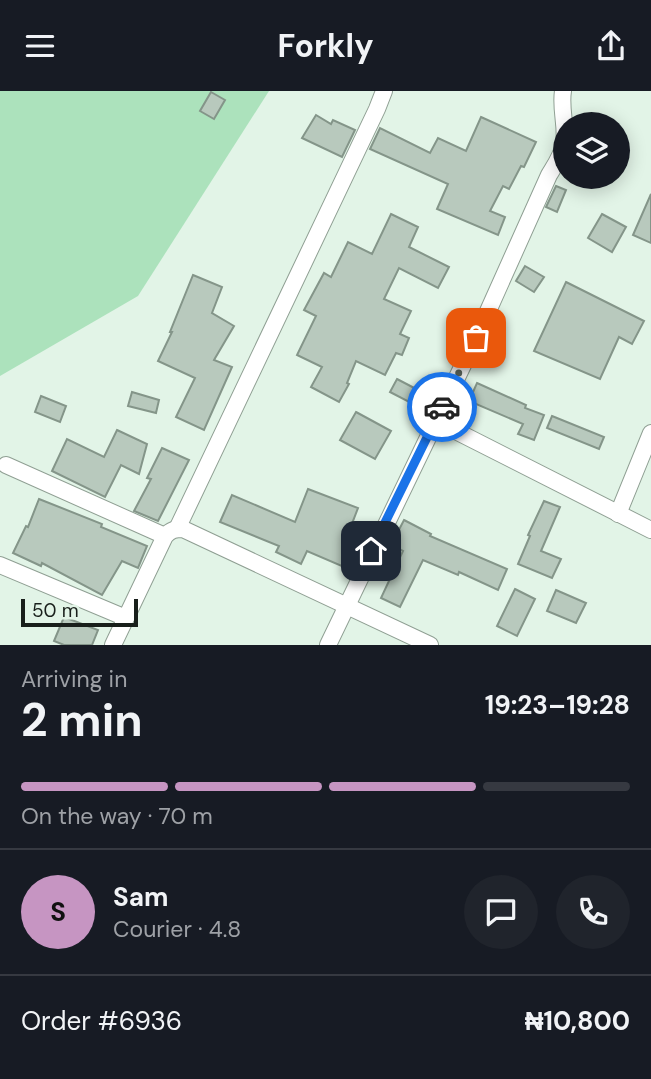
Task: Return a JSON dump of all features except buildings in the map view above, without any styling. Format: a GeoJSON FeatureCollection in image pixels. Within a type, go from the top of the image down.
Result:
{"type":"FeatureCollection","features":[{"type":"Feature","properties":{"kind":"street"},"geometry":{"type":"LineString","coordinates":[[113,645],[171,532],[384,91]]}},
{"type":"Feature","properties":{"kind":"street"},"geometry":{"type":"LineString","coordinates":[[328,645],[436,421],[549,175],[559,159],[565,142],[563,91]]}},
{"type":"Feature","properties":{"kind":"street"},"geometry":{"type":"LineString","coordinates":[[436,421],[651,530]]}},
{"type":"Feature","properties":{"kind":"street"},"geometry":{"type":"LineString","coordinates":[[618,514],[651,433]]}},
{"type":"Feature","properties":{"kind":"street"},"geometry":{"type":"LineString","coordinates":[[6,465],[171,532],[183,529],[430,645]]}},
{"type":"Feature","properties":{"kind":"street"},"geometry":{"type":"LineString","coordinates":[[0,565],[126,618]]}},
{"type":"Feature","properties":{"kind":"green space"},"geometry":{"type":"Polygon","coordinates":[[[0,91],[269,91],[138,296],[0,376],[0,91]]]}},
{"type":"Feature","properties":{"kind":"way so far"},"geometry":{"type":"LineString","coordinates":[[442,407],[476,338]]}},
{"type":"Feature","properties":{"kind":"route"},"geometry":{"type":"LineString","coordinates":[[371,551],[442,407]]}}]}
